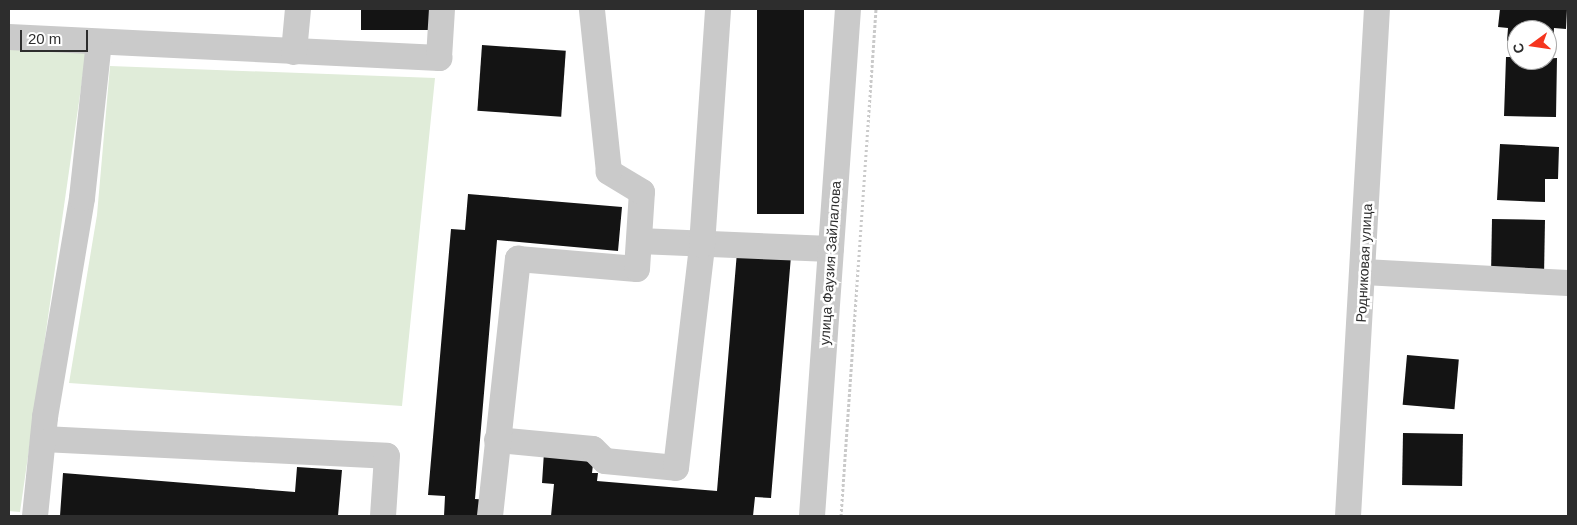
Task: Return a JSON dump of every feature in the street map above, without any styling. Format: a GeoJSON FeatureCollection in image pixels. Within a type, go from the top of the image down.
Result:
{"type":"FeatureCollection","features":[{"type":"Feature","properties":{"kind":"street"},"geometry":{"type":"LineString","coordinates":[[294,52],[298,9]]}},
{"type":"Feature","properties":{"kind":"street"},"geometry":{"type":"LineString","coordinates":[[9,38],[439,58],[442,9]]}},
{"type":"Feature","properties":{"kind":"street"},"geometry":{"type":"LineString","coordinates":[[490,516],[518,259],[637,269],[642,192],[609,172],[592,9]]}},
{"type":"Feature","properties":{"kind":"street"},"geometry":{"type":"LineString","coordinates":[[497,440],[593,449],[605,461],[676,468],[702,245],[718,9]]}},
{"type":"Feature","properties":{"kind":"street","name":"улица Фаузия Зайлалова"},"geometry":{"type":"LineString","coordinates":[[812,516],[848,9]]}},
{"type":"Feature","properties":{"kind":"street","name":"Родниковая улица"},"geometry":{"type":"LineString","coordinates":[[1348,516],[1364,272],[1377,9]]}},
{"type":"Feature","properties":{"kind":"street"},"geometry":{"type":"LineString","coordinates":[[35,516],[43,439],[82,198],[99,42]]}},
{"type":"Feature","properties":{"kind":"street"},"geometry":{"type":"LineString","coordinates":[[639,241],[831,249]]}},
{"type":"Feature","properties":{"kind":"street"},"geometry":{"type":"LineString","coordinates":[[1364,272],[1568,283]]}},
{"type":"Feature","properties":{"kind":"street"},"geometry":{"type":"LineString","coordinates":[[43,439],[387,456],[383,516]]}},
{"type":"Feature","properties":{"kind":"path"},"geometry":{"type":"LineString","coordinates":[[841,516],[876,9]]}},
{"type":"Feature","properties":{"kind":"green space"},"geometry":{"type":"Polygon","coordinates":[[[9,48],[86,53],[20,512],[9,511],[9,48]]]}},
{"type":"Feature","properties":{"kind":"green space"},"geometry":{"type":"Polygon","coordinates":[[[110,66],[435,78],[402,406],[69,383],[97,215],[110,66]]]}},
{"type":"Feature","properties":{"kind":"building"},"geometry":{"type":"Polygon","coordinates":[[[361,9],[429,9],[429,30],[361,30],[361,9]]]}},
{"type":"Feature","properties":{"kind":"building"},"geometry":{"type":"Polygon","coordinates":[[[757,9],[804,9],[804,214],[757,214],[757,9]]]}},
{"type":"Feature","properties":{"kind":"building"},"geometry":{"type":"Polygon","coordinates":[[[1500,9],[1567,9],[1566,29],[1557,28],[1557,20],[1507,20],[1507,28],[1498,27],[1500,9]]]}},
{"type":"Feature","properties":{"kind":"building"},"geometry":{"type":"Polygon","coordinates":[[[482,45],[566,51],[561,117],[477,111],[482,45]]]}},
{"type":"Feature","properties":{"kind":"building"},"geometry":{"type":"Polygon","coordinates":[[[1506,57],[1507,70],[1557,70],[1556,117],[1504,116],[1506,57]]]}},
{"type":"Feature","properties":{"kind":"building"},"geometry":{"type":"Polygon","coordinates":[[[1500,144],[1559,147],[1558,179],[1545,179],[1545,202],[1497,200],[1500,144]]]}},
{"type":"Feature","properties":{"kind":"building"},"geometry":{"type":"Polygon","coordinates":[[[468,194],[622,207],[618,251],[497,240],[475,499],[491,500],[489,516],[444,516],[445,496],[428,495],[451,229],[465,230],[468,194]]]}},
{"type":"Feature","properties":{"kind":"building"},"geometry":{"type":"Polygon","coordinates":[[[1492,219],[1545,220],[1544,269],[1491,268],[1492,219]]]}},
{"type":"Feature","properties":{"kind":"building"},"geometry":{"type":"Polygon","coordinates":[[[737,252],[791,256],[771,498],[755,497],[753,516],[551,516],[554,484],[542,483],[544,452],[594,456],[592,473],[598,473],[597,481],[717,491],[737,252]]]}},
{"type":"Feature","properties":{"kind":"building"},"geometry":{"type":"Polygon","coordinates":[[[1407,355],[1459,360],[1454,409],[1403,405],[1407,355]]]}},
{"type":"Feature","properties":{"kind":"building"},"geometry":{"type":"Polygon","coordinates":[[[1403,433],[1463,434],[1462,486],[1402,485],[1403,433]]]}},
{"type":"Feature","properties":{"kind":"building"},"geometry":{"type":"Polygon","coordinates":[[[297,467],[342,470],[338,516],[60,516],[63,473],[295,492],[297,467]]]}}]}
